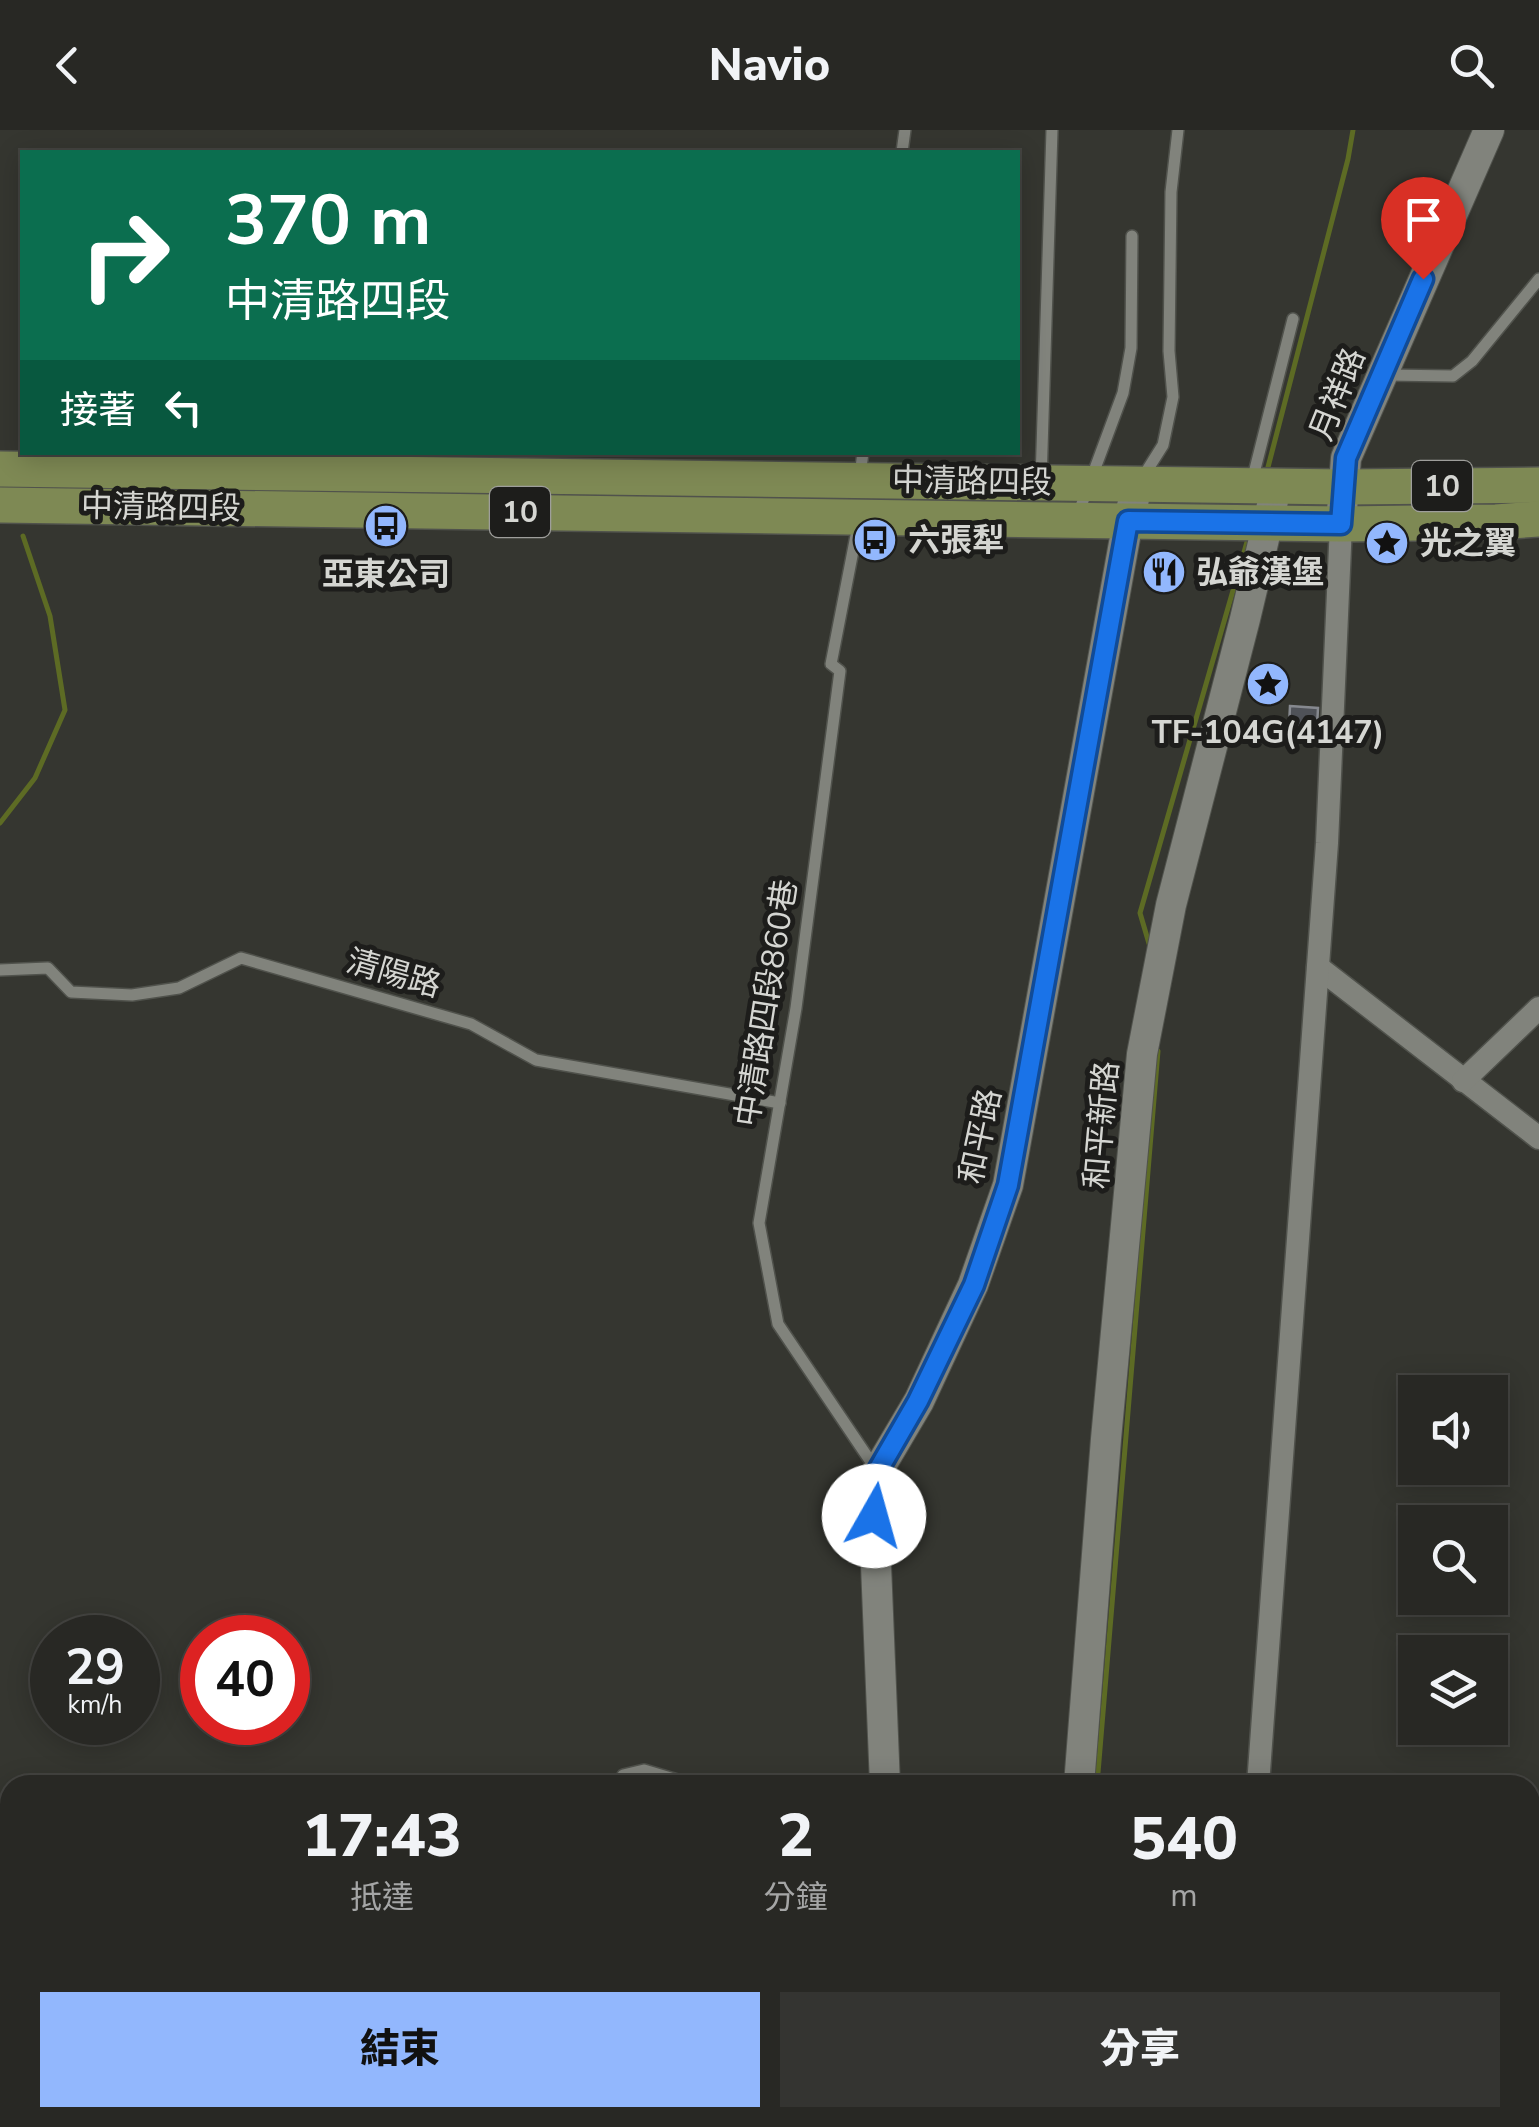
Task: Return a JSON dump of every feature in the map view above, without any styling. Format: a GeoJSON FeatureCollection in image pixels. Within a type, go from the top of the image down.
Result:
{"type":"FeatureCollection","features":[{"type":"Feature","properties":{"kind":"main road","name":"中清路四段"},"geometry":{"type":"LineString","coordinates":[[2,465],[204,462],[699,471],[750,478],[861,466],[1040,482],[1344,487]]}},
{"type":"Feature","properties":{"kind":"main road"},"geometry":{"type":"LineString","coordinates":[[750,478],[750,516]]}},
{"type":"Feature","properties":{"kind":"main road","name":"10"},"geometry":{"type":"LineString","coordinates":[[1344,487],[1539,486]]}},
{"type":"Feature","properties":{"kind":"main road","name":"中清路四段"},"geometry":{"type":"LineString","coordinates":[[2,505],[1341,524]]}},
{"type":"Feature","properties":{"kind":"main road","name":"10"},"geometry":{"type":"LineString","coordinates":[[1341,524],[1539,518]]}},
{"type":"Feature","properties":{"kind":"street","name":"月祥路"},"geometry":{"type":"LineString","coordinates":[[1341,524],[1346,458],[1490,130]]}},
{"type":"Feature","properties":{"kind":"street","name":"和平路"},"geometry":{"type":"LineString","coordinates":[[885,1775],[874,1516],[877,1472],[918,1401],[974,1285],[1008,1185],[1128,521],[1139,483]]}},
{"type":"Feature","properties":{"kind":"street","name":"和平新路"},"geometry":{"type":"LineString","coordinates":[[1080,1775],[1142,1054],[1264,485]]}},
{"type":"Feature","properties":{"kind":"street"},"geometry":{"type":"LineString","coordinates":[[1259,1775],[1334,725],[1341,524]]}},
{"type":"Feature","properties":{"kind":"street"},"geometry":{"type":"LineString","coordinates":[[1318,968],[1539,1138]]}},
{"type":"Feature","properties":{"kind":"street"},"geometry":{"type":"LineString","coordinates":[[1463,1081],[1539,1008]]}},
{"type":"Feature","properties":{"kind":"lane"},"geometry":{"type":"LineString","coordinates":[[1052,130],[1040,482],[1058,520],[1090,483],[1124,393],[1131,348],[1132,236]]}},
{"type":"Feature","properties":{"kind":"lane"},"geometry":{"type":"LineString","coordinates":[[1139,483],[1163,445],[1174,397],[1169,351],[1171,192],[1178,130]]}},
{"type":"Feature","properties":{"kind":"lane"},"geometry":{"type":"LineString","coordinates":[[1381,375],[1453,376],[1472,361],[1538,282]]}},
{"type":"Feature","properties":{"kind":"lane"},"geometry":{"type":"LineString","coordinates":[[1264,485],[1293,319]]}},
{"type":"Feature","properties":{"kind":"lane"},"geometry":{"type":"LineString","coordinates":[[2,465],[2,505]]}},
{"type":"Feature","properties":{"kind":"lane","name":"中清路四段860巷"},"geometry":{"type":"LineString","coordinates":[[859,518],[832,664],[840,671],[799,988],[759,1223],[778,1324],[877,1472]]}},
{"type":"Feature","properties":{"kind":"lane","name":"清陽路"},"geometry":{"type":"LineString","coordinates":[[0,970],[48,968],[70,992],[132,995],[179,988],[241,958],[472,1024],[536,1060],[780,1104]]}},
{"type":"Feature","properties":{"kind":"lane"},"geometry":{"type":"LineString","coordinates":[[622,1775],[644,1770],[661,1775]]}},
{"type":"Feature","properties":{"kind":"building"},"geometry":{"type":"Polygon","coordinates":[[[1290,706],[1318,708],[1317,727],[1289,726],[1290,706]]]}},
{"type":"Feature","properties":{"kind":"waterway"},"geometry":{"type":"LineString","coordinates":[[1267,471],[1353,130]]}},
{"type":"Feature","properties":{"kind":"waterway"},"geometry":{"type":"LineString","coordinates":[[1150,947],[1140,913],[1249,535]]}},
{"type":"Feature","properties":{"kind":"waterway"},"geometry":{"type":"LineString","coordinates":[[0,823],[35,778],[65,710],[50,616],[23,536]]}},
{"type":"Feature","properties":{"kind":"waterway"},"geometry":{"type":"LineString","coordinates":[[1098,1775],[1158,1051]]}},
{"type":"Feature","properties":{"kind":"place","name":"亞東公司"},"geometry":{"type":"Point","coordinates":[386,526]}},
{"type":"Feature","properties":{"kind":"place","name":"六張犁"},"geometry":{"type":"Point","coordinates":[875,540]}},
{"type":"Feature","properties":{"kind":"place","name":"光之翼"},"geometry":{"type":"Point","coordinates":[1387,543]}},
{"type":"Feature","properties":{"kind":"place","name":"弘爺漢堡"},"geometry":{"type":"Point","coordinates":[1164,572]}},
{"type":"Feature","properties":{"kind":"place","name":"TF-104G(4147)"},"geometry":{"type":"Point","coordinates":[1268,684]}},
{"type":"Feature","properties":{"kind":"route"},"geometry":{"type":"LineString","coordinates":[[874,1516],[877,1472],[918,1401],[974,1285],[1008,1185],[1128,521],[1341,524],[1346,458],[1423,279]]}}]}
